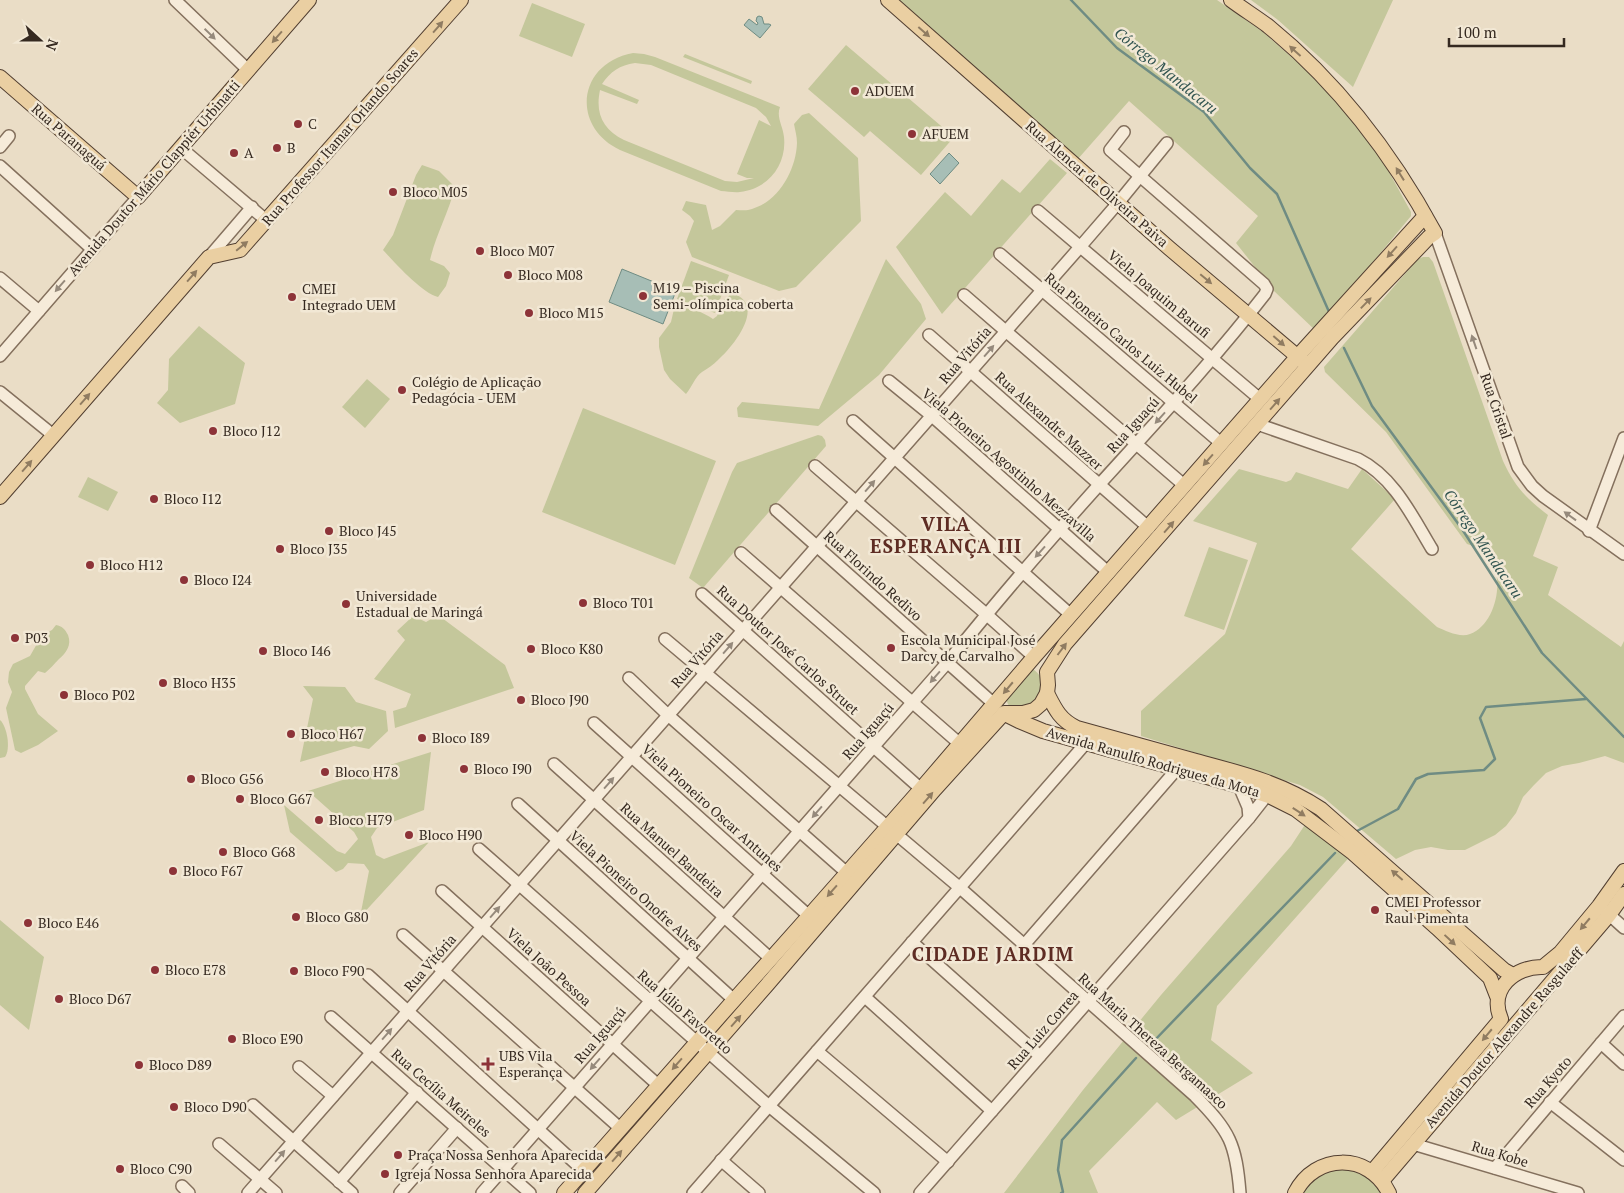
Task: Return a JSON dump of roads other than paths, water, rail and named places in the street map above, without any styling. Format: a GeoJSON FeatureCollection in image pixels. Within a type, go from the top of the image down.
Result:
{"type":"FeatureCollection","features":[{"type":"Feature","properties":{"kind":"main road","name":"Avenida Doutor Mário Clappiér Urbinatti"},"geometry":{"type":"LineString","coordinates":[[138,197],[309,0]]}},
{"type":"Feature","properties":{"kind":"main road","name":"Rua Professor Itamar Orlando Soares"},"geometry":{"type":"LineString","coordinates":[[0,497],[209,257],[240,250],[461,0]]}},
{"type":"Feature","properties":{"kind":"main road","name":"Rua Alencar de Oliveira Paiva"},"geometry":{"type":"LineString","coordinates":[[888,0],[1169,248],[1303,362]]}},
{"type":"Feature","properties":{"kind":"main road","name":"Rua Cristal"},"geometry":{"type":"LineString","coordinates":[[1231,0],[1268,26],[1314,68],[1360,118],[1389,157],[1435,233]]}},
{"type":"Feature","properties":{"kind":"main road","name":"Rua Paranaguá"},"geometry":{"type":"LineString","coordinates":[[0,77],[138,197]]}},
{"type":"Feature","properties":{"kind":"main road"},"geometry":{"type":"LineString","coordinates":[[999,708],[1023,713],[1034,710],[1041,704],[1047,694],[1048,672],[1065,644],[1257,424],[1303,362],[1425,216]]}},
{"type":"Feature","properties":{"kind":"main road"},"geometry":{"type":"LineString","coordinates":[[585,1193],[708,1052],[891,831],[999,708],[1034,657],[1260,400],[1346,324],[1428,237],[1435,233]]}},
{"type":"Feature","properties":{"kind":"main road"},"geometry":{"type":"LineString","coordinates":[[1034,657],[1048,672]]}},
{"type":"Feature","properties":{"kind":"main road","name":"Avenida Ranulfo Rodrigues da Mota"},"geometry":{"type":"LineString","coordinates":[[1047,694],[1060,718],[1067,724],[1272,790],[1303,798],[1321,810],[1504,970],[1513,975]]}},
{"type":"Feature","properties":{"kind":"main road"},"geometry":{"type":"LineString","coordinates":[[564,1193],[847,873],[891,831],[921,788],[960,744],[999,708]]}},
{"type":"Feature","properties":{"kind":"main road","name":"Avenida Ranulfo Rodrigues da Mota"},"geometry":{"type":"LineString","coordinates":[[999,708],[1019,721],[1086,743],[1239,786],[1272,790],[1360,859],[1437,928],[1490,978],[1498,996]]}},
{"type":"Feature","properties":{"kind":"main road","name":"Avenida Doutor Alexandre Rasgulaeff"},"geometry":{"type":"LineString","coordinates":[[1381,1182],[1551,983],[1604,911],[1624,871]]}},
{"type":"Feature","properties":{"kind":"main road","name":"Avenida Doutor Alexandre Rasgulaeff"},"geometry":{"type":"LineString","coordinates":[[1513,975],[1521,970],[1532,967],[1543,967],[1624,894]]}},
{"type":"Feature","properties":{"kind":"main road"},"geometry":{"type":"LineString","coordinates":[[1543,967],[1550,974],[1551,983]]}},
{"type":"Feature","properties":{"kind":"main road"},"geometry":{"type":"LineString","coordinates":[[1498,996],[1513,975]]}},
{"type":"Feature","properties":{"kind":"main road","name":"Avenida Doutor Alexandre Rasgulaeff"},"geometry":{"type":"LineString","coordinates":[[1381,1182],[1500,1019],[1497,1010],[1498,996]]}},
{"type":"Feature","properties":{"kind":"main road"},"geometry":{"type":"LineString","coordinates":[[1500,1019],[1506,1024],[1514,1026]]}},
{"type":"Feature","properties":{"kind":"main road"},"geometry":{"type":"LineString","coordinates":[[1295,1193],[1310,1173],[1327,1165],[1345,1163],[1364,1167],[1381,1182]]}},
{"type":"Feature","properties":{"kind":"street"},"geometry":{"type":"LineString","coordinates":[[175,0],[248,70]]}},
{"type":"Feature","properties":{"kind":"street"},"geometry":{"type":"LineString","coordinates":[[1124,132],[1110,150],[1140,176]]}},
{"type":"Feature","properties":{"kind":"street"},"geometry":{"type":"LineString","coordinates":[[0,147],[9,136]]}},
{"type":"Feature","properties":{"kind":"street","name":"Rua Vitória"},"geometry":{"type":"LineString","coordinates":[[248,1193],[1007,331],[1118,203],[1167,143]]}},
{"type":"Feature","properties":{"kind":"street"},"geometry":{"type":"LineString","coordinates":[[181,148],[267,221]]}},
{"type":"Feature","properties":{"kind":"street"},"geometry":{"type":"LineString","coordinates":[[0,166],[92,249]]}},
{"type":"Feature","properties":{"kind":"street","name":"Rua Iguaçú"},"geometry":{"type":"LineString","coordinates":[[482,1193],[948,663],[1022,572],[1212,359],[1266,294],[1264,284],[1140,176]]}},
{"type":"Feature","properties":{"kind":"street","name":"Avenida Doutor Mário Clappiér Urbinatti"},"geometry":{"type":"LineString","coordinates":[[0,356],[138,197]]}},
{"type":"Feature","properties":{"kind":"street","name":"Rua Professor Itamar Orlando Soares"},"geometry":{"type":"LineString","coordinates":[[209,257],[252,207]]}},
{"type":"Feature","properties":{"kind":"street","name":"Viela Joaquim Barufi"},"geometry":{"type":"LineString","coordinates":[[1038,211],[1260,400]]}},
{"type":"Feature","properties":{"kind":"street","name":"Rua Cristal"},"geometry":{"type":"LineString","coordinates":[[1435,233],[1518,467],[1532,486],[1543,496],[1624,554]]}},
{"type":"Feature","properties":{"kind":"street","name":"Rua Pioneiro Carlos Luiz Hubel"},"geometry":{"type":"LineString","coordinates":[[1000,254],[1222,444]]}},
{"type":"Feature","properties":{"kind":"street"},"geometry":{"type":"LineString","coordinates":[[0,278],[39,311]]}},
{"type":"Feature","properties":{"kind":"street"},"geometry":{"type":"LineString","coordinates":[[964,295],[1185,486]]}},
{"type":"Feature","properties":{"kind":"street","name":"Rua Alexandre Mazzer"},"geometry":{"type":"LineString","coordinates":[[929,335],[1098,486],[1148,528]]}},
{"type":"Feature","properties":{"kind":"street","name":"Viela Pioneiro Agostinho Mezzavilla"},"geometry":{"type":"LineString","coordinates":[[889,381],[932,416],[1109,573]]}},
{"type":"Feature","properties":{"kind":"street"},"geometry":{"type":"LineString","coordinates":[[0,392],[53,435]]}},
{"type":"Feature","properties":{"kind":"street"},"geometry":{"type":"LineString","coordinates":[[854,422],[1071,615]]}},
{"type":"Feature","properties":{"kind":"street"},"geometry":{"type":"LineString","coordinates":[[1257,424],[1358,459],[1372,466],[1401,497],[1432,549]]}},
{"type":"Feature","properties":{"kind":"street"},"geometry":{"type":"LineString","coordinates":[[1589,530],[1624,438]]}},
{"type":"Feature","properties":{"kind":"street"},"geometry":{"type":"LineString","coordinates":[[814,466],[1034,657]]}},
{"type":"Feature","properties":{"kind":"street","name":"Rua Florindo Redivo"},"geometry":{"type":"LineString","coordinates":[[776,510],[999,708]]}},
{"type":"Feature","properties":{"kind":"street"},"geometry":{"type":"LineString","coordinates":[[741,553],[960,744]]}},
{"type":"Feature","properties":{"kind":"street","name":"Rua Doutor José Carlos Struet"},"geometry":{"type":"LineString","coordinates":[[702,594],[921,788]]}},
{"type":"Feature","properties":{"kind":"street","name":"Rua Maria Thereza Bergamasco"},"geometry":{"type":"LineString","coordinates":[[666,639],[959,888],[1195,1096],[1222,1124],[1229,1136],[1238,1169],[1240,1193]]}},
{"type":"Feature","properties":{"kind":"street"},"geometry":{"type":"LineString","coordinates":[[629,678],[668,715],[847,873]]}},
{"type":"Feature","properties":{"kind":"street","name":"Viela Pioneiro Oscar Antunes"},"geometry":{"type":"LineString","coordinates":[[594,723],[809,916]]}},
{"type":"Feature","properties":{"kind":"street"},"geometry":{"type":"LineString","coordinates":[[693,1193],[1086,743]]}},
{"type":"Feature","properties":{"kind":"street","name":"Rua Manuel Bandeira"},"geometry":{"type":"LineString","coordinates":[[554,764],[771,959]]}},
{"type":"Feature","properties":{"kind":"street"},"geometry":{"type":"LineString","coordinates":[[1024,945],[1177,769]]}},
{"type":"Feature","properties":{"kind":"street"},"geometry":{"type":"LineString","coordinates":[[1239,786],[1248,807],[1249,818]]}},
{"type":"Feature","properties":{"kind":"street","name":"Rua Luiz Correa"},"geometry":{"type":"LineString","coordinates":[[920,1193],[1272,790]]}},
{"type":"Feature","properties":{"kind":"street","name":"Viela Pioneiro Onofre Alves"},"geometry":{"type":"LineString","coordinates":[[518,804],[734,1000]]}},
{"type":"Feature","properties":{"kind":"street","name":"Rua Júlio Favoretto"},"geometry":{"type":"LineString","coordinates":[[478,850],[769,1106],[874,1193]]}},
{"type":"Feature","properties":{"kind":"street","name":"Viela João Pessoa"},"geometry":{"type":"LineString","coordinates":[[442,891],[658,1085]]}},
{"type":"Feature","properties":{"kind":"street"},"geometry":{"type":"LineString","coordinates":[[1604,911],[1624,928]]}},
{"type":"Feature","properties":{"kind":"street"},"geometry":{"type":"LineString","coordinates":[[403,935],[621,1129]]}},
{"type":"Feature","properties":{"kind":"street"},"geometry":{"type":"LineString","coordinates":[[912,942],[1040,1056]]}},
{"type":"Feature","properties":{"kind":"street"},"geometry":{"type":"LineString","coordinates":[[368,975],[584,1171]]}},
{"type":"Feature","properties":{"kind":"street"},"geometry":{"type":"LineString","coordinates":[[865,997],[992,1111]]}},
{"type":"Feature","properties":{"kind":"street","name":"Rua Kyoto"},"geometry":{"type":"LineString","coordinates":[[1495,1168],[1624,1016]]}},
{"type":"Feature","properties":{"kind":"street","name":"Rua Cecília Meireles"},"geometry":{"type":"LineString","coordinates":[[331,1017],[504,1168],[530,1193]]}},
{"type":"Feature","properties":{"kind":"street"},"geometry":{"type":"LineString","coordinates":[[1601,1043],[1624,1064]]}},
{"type":"Feature","properties":{"kind":"street"},"geometry":{"type":"LineString","coordinates":[[817,1051],[948,1162]]}},
{"type":"Feature","properties":{"kind":"street"},"geometry":{"type":"LineString","coordinates":[[298,1067],[332,1096]]}},
{"type":"Feature","properties":{"kind":"street"},"geometry":{"type":"LineString","coordinates":[[339,1182],[417,1092]]}},
{"type":"Feature","properties":{"kind":"street"},"geometry":{"type":"LineString","coordinates":[[1550,1102],[1624,1160]]}},
{"type":"Feature","properties":{"kind":"street"},"geometry":{"type":"LineString","coordinates":[[253,1105],[352,1193]]}},
{"type":"Feature","properties":{"kind":"street"},"geometry":{"type":"LineString","coordinates":[[400,1193],[457,1128]]}},
{"type":"Feature","properties":{"kind":"street"},"geometry":{"type":"LineString","coordinates":[[219,1144],[276,1193]]}},
{"type":"Feature","properties":{"kind":"street","name":"Rua Kobe"},"geometry":{"type":"LineString","coordinates":[[1413,1144],[1578,1193]]}},
{"type":"Feature","properties":{"kind":"street"},"geometry":{"type":"LineString","coordinates":[[721,1160],[759,1193]]}},
{"type":"Feature","properties":{"kind":"water"},"geometry":{"type":"Polygon","coordinates":[[[759,16],[762,17],[764,24],[771,25],[760,38],[744,25],[749,19],[757,25],[756,21],[759,16]]]}},
{"type":"Feature","properties":{"kind":"water","name":"AFUEM"},"geometry":{"type":"Polygon","coordinates":[[[949,153],[959,163],[940,184],[930,174],[949,153]]]}},
{"type":"Feature","properties":{"kind":"water","name":"M19 – Piscina Semi-olímpica coberta"},"geometry":{"type":"Polygon","coordinates":[[[622,269],[676,291],[663,324],[609,302],[622,269]]]}},
{"type":"Feature","properties":{"kind":"waterway","name":"Córrego Mandacaru"},"geometry":{"type":"LineString","coordinates":[[1071,0],[1117,48],[1204,112],[1250,168],[1277,194],[1330,314]]}},
{"type":"Feature","properties":{"kind":"waterway","name":"Córrego Mandacaru"},"geometry":{"type":"LineString","coordinates":[[1344,348],[1372,406],[1462,529],[1542,653],[1624,737]]}},
{"type":"Feature","properties":{"kind":"waterway"},"geometry":{"type":"LineString","coordinates":[[1357,831],[1398,809],[1416,779],[1428,774],[1484,770],[1495,759],[1480,718],[1486,707],[1586,699]]}},
{"type":"Feature","properties":{"kind":"waterway"},"geometry":{"type":"LineString","coordinates":[[1153,1042],[1335,853]]}},
{"type":"Feature","properties":{"kind":"waterway"},"geometry":{"type":"LineString","coordinates":[[1061,1193],[1063,1192],[1058,1170],[1062,1140],[1136,1058]]}},
{"type":"Feature","properties":{"kind":"place","name":"ADUEM"},"geometry":{"type":"Point","coordinates":[855,91]}},
{"type":"Feature","properties":{"kind":"place","name":"C"},"geometry":{"type":"Point","coordinates":[298,124]}},
{"type":"Feature","properties":{"kind":"place","name":"AFUEM"},"geometry":{"type":"Point","coordinates":[912,134]}},
{"type":"Feature","properties":{"kind":"place","name":"B"},"geometry":{"type":"Point","coordinates":[277,148]}},
{"type":"Feature","properties":{"kind":"place","name":"A"},"geometry":{"type":"Point","coordinates":[234,153]}},
{"type":"Feature","properties":{"kind":"place","name":"Bloco M05"},"geometry":{"type":"Point","coordinates":[393,192]}},
{"type":"Feature","properties":{"kind":"place","name":"Bloco M07"},"geometry":{"type":"Point","coordinates":[480,251]}},
{"type":"Feature","properties":{"kind":"place","name":"Bloco M08"},"geometry":{"type":"Point","coordinates":[508,275]}},
{"type":"Feature","properties":{"kind":"place","name":"M19 – Piscina Semi-olímpica coberta"},"geometry":{"type":"Point","coordinates":[643,296]}},
{"type":"Feature","properties":{"kind":"place","name":"CMEI Integrado UEM"},"geometry":{"type":"Point","coordinates":[292,297]}},
{"type":"Feature","properties":{"kind":"place","name":"Bloco M15"},"geometry":{"type":"Point","coordinates":[529,313]}},
{"type":"Feature","properties":{"kind":"place","name":"Colégio de Aplicação Pedagócia - UEM"},"geometry":{"type":"Point","coordinates":[402,390]}},
{"type":"Feature","properties":{"kind":"place","name":"Bloco J12"},"geometry":{"type":"Point","coordinates":[213,431]}},
{"type":"Feature","properties":{"kind":"place","name":"Bloco I12"},"geometry":{"type":"Point","coordinates":[154,499]}},
{"type":"Feature","properties":{"kind":"place","name":"Bloco J45"},"geometry":{"type":"Point","coordinates":[329,531]}},
{"type":"Feature","properties":{"kind":"place","name":"Bloco J35"},"geometry":{"type":"Point","coordinates":[280,549]}},
{"type":"Feature","properties":{"kind":"place","name":"Bloco H12"},"geometry":{"type":"Point","coordinates":[90,565]}},
{"type":"Feature","properties":{"kind":"place","name":"Bloco I24"},"geometry":{"type":"Point","coordinates":[184,580]}},
{"type":"Feature","properties":{"kind":"place","name":"Bloco T01"},"geometry":{"type":"Point","coordinates":[583,603]}},
{"type":"Feature","properties":{"kind":"place","name":"Universidade Estadual de Maringá"},"geometry":{"type":"Point","coordinates":[346,604]}},
{"type":"Feature","properties":{"kind":"place","name":"P03"},"geometry":{"type":"Point","coordinates":[15,638]}},
{"type":"Feature","properties":{"kind":"place","name":"Escola Municipal José Darcy de Carvalho"},"geometry":{"type":"Point","coordinates":[891,648]}},
{"type":"Feature","properties":{"kind":"place","name":"Bloco K80"},"geometry":{"type":"Point","coordinates":[531,649]}},
{"type":"Feature","properties":{"kind":"place","name":"Bloco I46"},"geometry":{"type":"Point","coordinates":[263,651]}},
{"type":"Feature","properties":{"kind":"place","name":"Bloco H35"},"geometry":{"type":"Point","coordinates":[163,683]}},
{"type":"Feature","properties":{"kind":"place","name":"Bloco P02"},"geometry":{"type":"Point","coordinates":[64,695]}},
{"type":"Feature","properties":{"kind":"place","name":"Bloco J90"},"geometry":{"type":"Point","coordinates":[521,700]}},
{"type":"Feature","properties":{"kind":"place","name":"Bloco H67"},"geometry":{"type":"Point","coordinates":[291,734]}},
{"type":"Feature","properties":{"kind":"place","name":"Bloco I89"},"geometry":{"type":"Point","coordinates":[422,738]}},
{"type":"Feature","properties":{"kind":"place","name":"Bloco I90"},"geometry":{"type":"Point","coordinates":[464,769]}},
{"type":"Feature","properties":{"kind":"place","name":"Bloco H78"},"geometry":{"type":"Point","coordinates":[325,772]}},
{"type":"Feature","properties":{"kind":"place","name":"Bloco G56"},"geometry":{"type":"Point","coordinates":[191,779]}},
{"type":"Feature","properties":{"kind":"place","name":"Bloco G67"},"geometry":{"type":"Point","coordinates":[240,799]}},
{"type":"Feature","properties":{"kind":"place","name":"Bloco H79"},"geometry":{"type":"Point","coordinates":[319,820]}},
{"type":"Feature","properties":{"kind":"place","name":"Bloco H90"},"geometry":{"type":"Point","coordinates":[409,835]}},
{"type":"Feature","properties":{"kind":"place","name":"Bloco G68"},"geometry":{"type":"Point","coordinates":[223,852]}},
{"type":"Feature","properties":{"kind":"place","name":"Bloco F67"},"geometry":{"type":"Point","coordinates":[173,871]}},
{"type":"Feature","properties":{"kind":"place","name":"CMEI Professor Raul Pimenta"},"geometry":{"type":"Point","coordinates":[1375,910]}},
{"type":"Feature","properties":{"kind":"place","name":"Bloco G80"},"geometry":{"type":"Point","coordinates":[296,917]}},
{"type":"Feature","properties":{"kind":"place","name":"Bloco E46"},"geometry":{"type":"Point","coordinates":[28,923]}},
{"type":"Feature","properties":{"kind":"place","name":"Bloco E78"},"geometry":{"type":"Point","coordinates":[155,970]}},
{"type":"Feature","properties":{"kind":"place","name":"Bloco F90"},"geometry":{"type":"Point","coordinates":[294,971]}},
{"type":"Feature","properties":{"kind":"place","name":"Bloco D67"},"geometry":{"type":"Point","coordinates":[59,999]}},
{"type":"Feature","properties":{"kind":"place","name":"Bloco E90"},"geometry":{"type":"Point","coordinates":[232,1039]}},
{"type":"Feature","properties":{"kind":"place","name":"UBS Vila Esperança"},"geometry":{"type":"Point","coordinates":[488,1064]}},
{"type":"Feature","properties":{"kind":"place","name":"Bloco D89"},"geometry":{"type":"Point","coordinates":[139,1065]}},
{"type":"Feature","properties":{"kind":"place","name":"Bloco D90"},"geometry":{"type":"Point","coordinates":[174,1107]}},
{"type":"Feature","properties":{"kind":"place","name":"Praça Nossa Senhora Aparecida"},"geometry":{"type":"Point","coordinates":[398,1155]}},
{"type":"Feature","properties":{"kind":"place","name":"Bloco C90"},"geometry":{"type":"Point","coordinates":[120,1169]}},
{"type":"Feature","properties":{"kind":"place","name":"Igreja Nossa Senhora Aparecida"},"geometry":{"type":"Point","coordinates":[385,1174]}},
{"type":"Feature","properties":{"kind":"district","name":"VILA ESPERANÇA III"},"geometry":{"type":"Point","coordinates":[946,535]}},
{"type":"Feature","properties":{"kind":"district","name":"CIDADE JARDIM"},"geometry":{"type":"Point","coordinates":[993,954]}}]}
